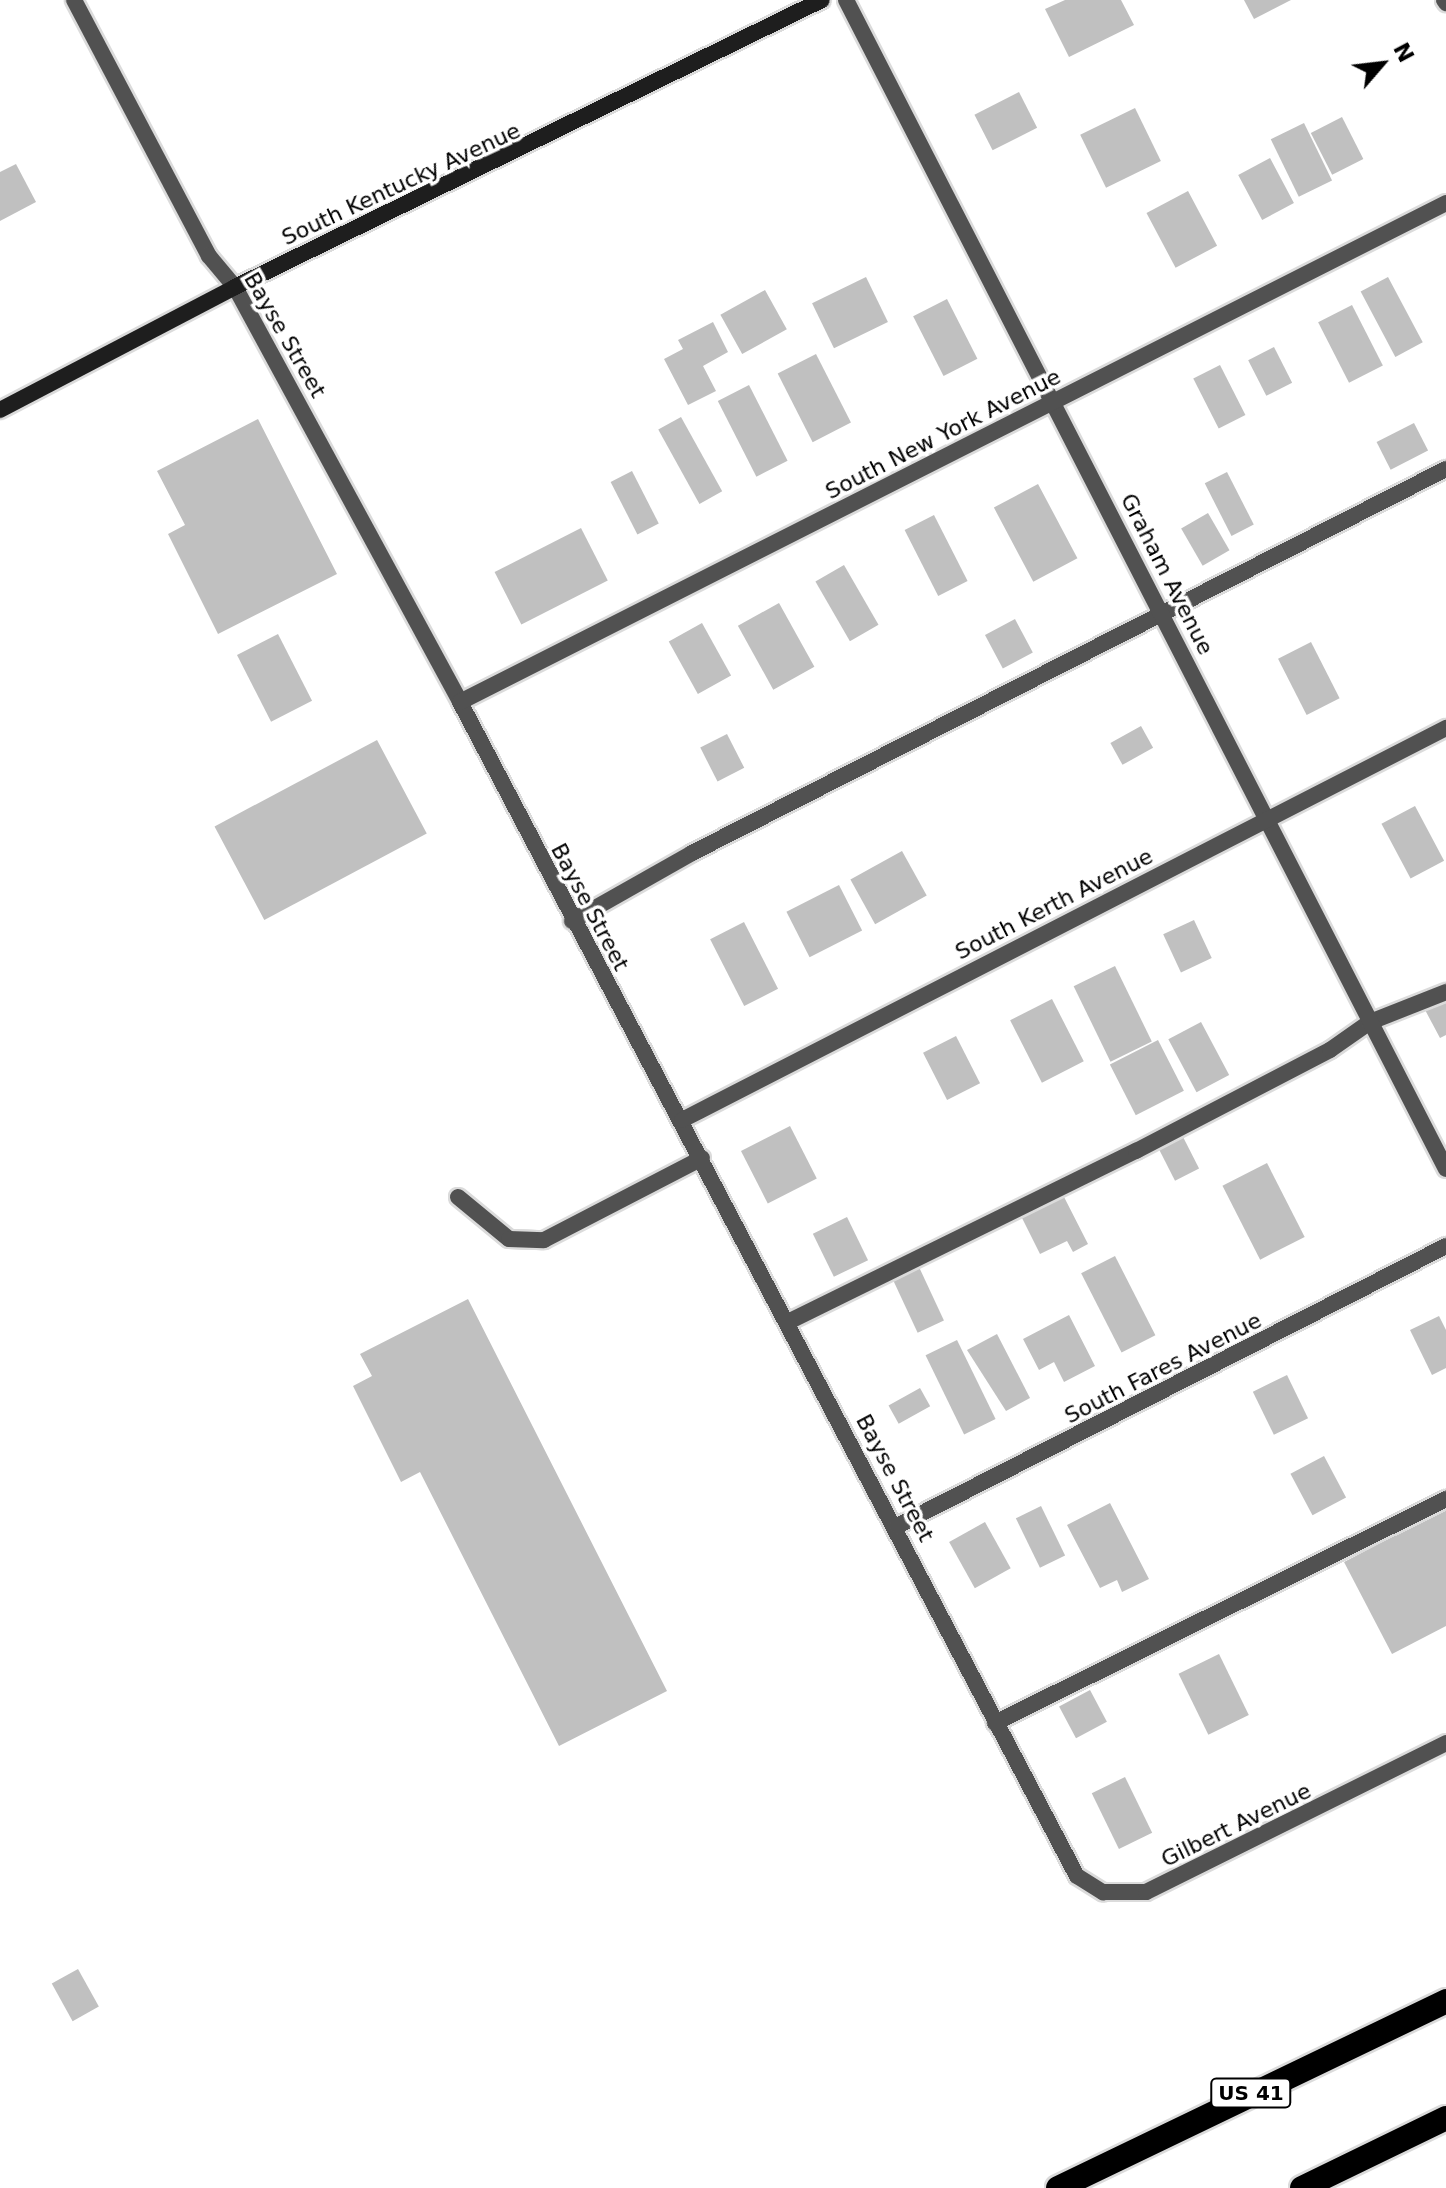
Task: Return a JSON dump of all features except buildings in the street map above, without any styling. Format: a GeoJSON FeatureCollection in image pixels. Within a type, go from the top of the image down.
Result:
{"type":"FeatureCollection","features":[{"type":"Feature","properties":{"kind":"highway","name":"US 41"},"geometry":{"type":"LineString","coordinates":[[1058,2188],[1446,2001]]}},
{"type":"Feature","properties":{"kind":"highway"},"geometry":{"type":"LineString","coordinates":[[1302,2188],[1446,2118]]}},
{"type":"Feature","properties":{"kind":"street","name":"Bayse Street"},"geometry":{"type":"LineString","coordinates":[[74,0],[209,256],[235,287],[460,702],[572,921],[682,1120],[897,1526],[1057,1841]]}},
{"type":"Feature","properties":{"kind":"street","name":"South Kentucky Avenue"},"geometry":{"type":"LineString","coordinates":[[0,410],[235,287],[822,0]]}},
{"type":"Feature","properties":{"kind":"street","name":"Graham Avenue"},"geometry":{"type":"LineString","coordinates":[[846,0],[1446,1169]]}},
{"type":"Feature","properties":{"kind":"street","name":"South New York Avenue"},"geometry":{"type":"LineString","coordinates":[[460,702],[1446,203]]}},
{"type":"Feature","properties":{"kind":"street"},"geometry":{"type":"LineString","coordinates":[[572,921],[692,853],[897,752],[1127,628],[1164,616],[1446,469]]}},
{"type":"Feature","properties":{"kind":"street","name":"South Kerth Avenue"},"geometry":{"type":"LineString","coordinates":[[682,1120],[1446,728]]}},
{"type":"Feature","properties":{"kind":"street"},"geometry":{"type":"LineString","coordinates":[[788,1322],[1123,1157],[1330,1050],[1370,1022],[1446,992]]}},
{"type":"Feature","properties":{"kind":"street"},"geometry":{"type":"LineString","coordinates":[[458,1197],[509,1239],[544,1240],[702,1158]]}},
{"type":"Feature","properties":{"kind":"street","name":"South Fares Avenue"},"geometry":{"type":"LineString","coordinates":[[897,1526],[1446,1246]]}},
{"type":"Feature","properties":{"kind":"street"},"geometry":{"type":"LineString","coordinates":[[995,1723],[1446,1499]]}},
{"type":"Feature","properties":{"kind":"street","name":"Gilbert Avenue"},"geometry":{"type":"LineString","coordinates":[[1057,1841],[1077,1876],[1103,1892],[1146,1892],[1253,1843],[1446,1743]]}}]}
